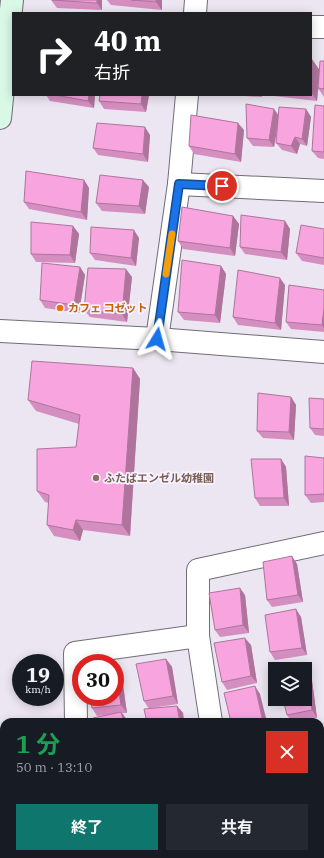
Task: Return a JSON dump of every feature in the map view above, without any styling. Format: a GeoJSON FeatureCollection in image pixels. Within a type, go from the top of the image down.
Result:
{"type":"FeatureCollection","features":[{"type":"Feature","properties":{"kind":"street"},"geometry":{"type":"LineString","coordinates":[[0,118],[12,0]]}},
{"type":"Feature","properties":{"kind":"street"},"geometry":{"type":"LineString","coordinates":[[195,12],[196,0]]}},
{"type":"Feature","properties":{"kind":"street"},"geometry":{"type":"LineString","coordinates":[[312,27],[324,27]]}},
{"type":"Feature","properties":{"kind":"street"},"geometry":{"type":"LineString","coordinates":[[157,339],[179,184],[187,96]]}},
{"type":"Feature","properties":{"kind":"street"},"geometry":{"type":"LineString","coordinates":[[179,184],[324,192]]}},
{"type":"Feature","properties":{"kind":"street"},"geometry":{"type":"LineString","coordinates":[[0,331],[157,339],[324,352]]}},
{"type":"Feature","properties":{"kind":"street"},"geometry":{"type":"LineString","coordinates":[[210,718],[198,636],[198,570],[324,543]]}},
{"type":"Feature","properties":{"kind":"street"},"geometry":{"type":"LineString","coordinates":[[76,718],[75,653],[198,636]]}},
{"type":"Feature","properties":{"kind":"building"},"geometry":{"type":"Polygon","coordinates":[[[52,0],[97,0],[97,3],[52,0]]]}},
{"type":"Feature","properties":{"kind":"building"},"geometry":{"type":"Polygon","coordinates":[[[131,0],[156,0],[156,2],[131,0]]]}},
{"type":"Feature","properties":{"kind":"building"},"geometry":{"type":"Polygon","coordinates":[[[320,61],[324,61],[324,89],[318,88],[320,61]]]}},
{"type":"Feature","properties":{"kind":"building"},"geometry":{"type":"Polygon","coordinates":[[[60,96],[89,96],[88,101],[60,96]]]}},
{"type":"Feature","properties":{"kind":"building"},"geometry":{"type":"Polygon","coordinates":[[[100,96],[142,96],[141,104],[99,101],[100,96]]]}},
{"type":"Feature","properties":{"kind":"building"},"geometry":{"type":"Polygon","coordinates":[[[246,104],[274,109],[269,140],[247,138],[246,104]]]}},
{"type":"Feature","properties":{"kind":"building"},"geometry":{"type":"Polygon","coordinates":[[[315,105],[324,106],[324,152],[312,151],[315,105]]]}},
{"type":"Feature","properties":{"kind":"building"},"geometry":{"type":"Polygon","coordinates":[[[279,107],[306,109],[302,139],[295,137],[291,146],[276,143],[279,107]]]}},
{"type":"Feature","properties":{"kind":"building"},"geometry":{"type":"Polygon","coordinates":[[[191,115],[238,123],[235,154],[189,146],[191,115]]]}},
{"type":"Feature","properties":{"kind":"building"},"geometry":{"type":"Polygon","coordinates":[[[97,123],[145,127],[143,154],[93,148],[97,123]]]}},
{"type":"Feature","properties":{"kind":"building"},"geometry":{"type":"Polygon","coordinates":[[[26,171],[84,180],[81,212],[24,202],[26,171]]]}},
{"type":"Feature","properties":{"kind":"building"},"geometry":{"type":"Polygon","coordinates":[[[100,175],[143,180],[139,206],[96,203],[100,175]]]}},
{"type":"Feature","properties":{"kind":"building"},"geometry":{"type":"Polygon","coordinates":[[[182,207],[233,216],[230,248],[178,241],[182,207]]]}},
{"type":"Feature","properties":{"kind":"building"},"geometry":{"type":"Polygon","coordinates":[[[241,215],[285,221],[281,252],[240,247],[241,215]]]}},
{"type":"Feature","properties":{"kind":"building"},"geometry":{"type":"Polygon","coordinates":[[[31,222],[73,226],[70,255],[31,254],[31,222]]]}},
{"type":"Feature","properties":{"kind":"building"},"geometry":{"type":"Polygon","coordinates":[[[301,225],[324,229],[324,258],[296,253],[301,225]]]}},
{"type":"Feature","properties":{"kind":"building"},"geometry":{"type":"Polygon","coordinates":[[[91,227],[134,230],[131,258],[90,253],[91,227]]]}},
{"type":"Feature","properties":{"kind":"building"},"geometry":{"type":"Polygon","coordinates":[[[182,260],[221,266],[215,315],[178,312],[182,260]]]}},
{"type":"Feature","properties":{"kind":"building"},"geometry":{"type":"Polygon","coordinates":[[[42,263],[80,267],[74,305],[40,300],[42,263]]]}},
{"type":"Feature","properties":{"kind":"building"},"geometry":{"type":"Polygon","coordinates":[[[88,268],[126,269],[122,314],[84,310],[88,268]]]}},
{"type":"Feature","properties":{"kind":"building"},"geometry":{"type":"Polygon","coordinates":[[[238,270],[280,278],[275,323],[233,317],[238,270]]]}},
{"type":"Feature","properties":{"kind":"building"},"geometry":{"type":"Polygon","coordinates":[[[289,285],[324,290],[322,325],[286,322],[289,285]]]}},
{"type":"Feature","properties":{"kind":"building"},"geometry":{"type":"Polygon","coordinates":[[[32,361],[133,368],[122,525],[76,520],[73,530],[47,525],[49,495],[37,491],[37,449],[76,447],[80,415],[28,400],[32,361]]]}},
{"type":"Feature","properties":{"kind":"building"},"geometry":{"type":"Polygon","coordinates":[[[258,393],[291,397],[289,432],[257,431],[258,393]]]}},
{"type":"Feature","properties":{"kind":"building"},"geometry":{"type":"Polygon","coordinates":[[[309,398],[324,399],[324,429],[310,428],[309,398]]]}},
{"type":"Feature","properties":{"kind":"building"},"geometry":{"type":"Polygon","coordinates":[[[305,456],[324,458],[324,494],[305,495],[305,456]]]}},
{"type":"Feature","properties":{"kind":"building"},"geometry":{"type":"Polygon","coordinates":[[[251,459],[281,459],[284,498],[255,498],[251,459]]]}},
{"type":"Feature","properties":{"kind":"building"},"geometry":{"type":"Polygon","coordinates":[[[292,556],[298,595],[267,600],[263,562],[292,556]]]}},
{"type":"Feature","properties":{"kind":"building"},"geometry":{"type":"Polygon","coordinates":[[[240,588],[243,625],[215,630],[209,593],[240,588]]]}},
{"type":"Feature","properties":{"kind":"building"},"geometry":{"type":"Polygon","coordinates":[[[296,609],[302,648],[270,652],[265,615],[296,609]]]}},
{"type":"Feature","properties":{"kind":"building"},"geometry":{"type":"Polygon","coordinates":[[[245,638],[251,676],[222,682],[214,643],[245,638]]]}},
{"type":"Feature","properties":{"kind":"building"},"geometry":{"type":"Polygon","coordinates":[[[166,659],[173,696],[144,701],[136,664],[166,659]]]}},
{"type":"Feature","properties":{"kind":"building"},"geometry":{"type":"Polygon","coordinates":[[[255,686],[262,718],[230,718],[224,693],[255,686]]]}},
{"type":"Feature","properties":{"kind":"building"},"geometry":{"type":"Polygon","coordinates":[[[92,706],[111,706],[92,708],[92,706]]]}},
{"type":"Feature","properties":{"kind":"building"},"geometry":{"type":"Polygon","coordinates":[[[177,706],[179,718],[146,718],[144,709],[177,706]]]}},
{"type":"Feature","properties":{"kind":"building"},"geometry":{"type":"Polygon","coordinates":[[[285,706],[311,706],[312,710],[287,715],[285,706]]]}},
{"type":"Feature","properties":{"kind":"building"},"geometry":{"type":"Polygon","coordinates":[[[121,712],[123,718],[93,718],[121,712]]]}},
{"type":"Feature","properties":{"kind":"slow traffic"},"geometry":{"type":"LineString","coordinates":[[166,274],[172,234]]}},
{"type":"Feature","properties":{"kind":"place","name":"カフェ コゼット"},"geometry":{"type":"Point","coordinates":[60,308]}},
{"type":"Feature","properties":{"kind":"place","name":"ふたばエンゼル幼稚園"},"geometry":{"type":"Point","coordinates":[96,478]}},
{"type":"Feature","properties":{"kind":"route"},"geometry":{"type":"LineString","coordinates":[[157,339],[179,184],[222,186]]}}]}
